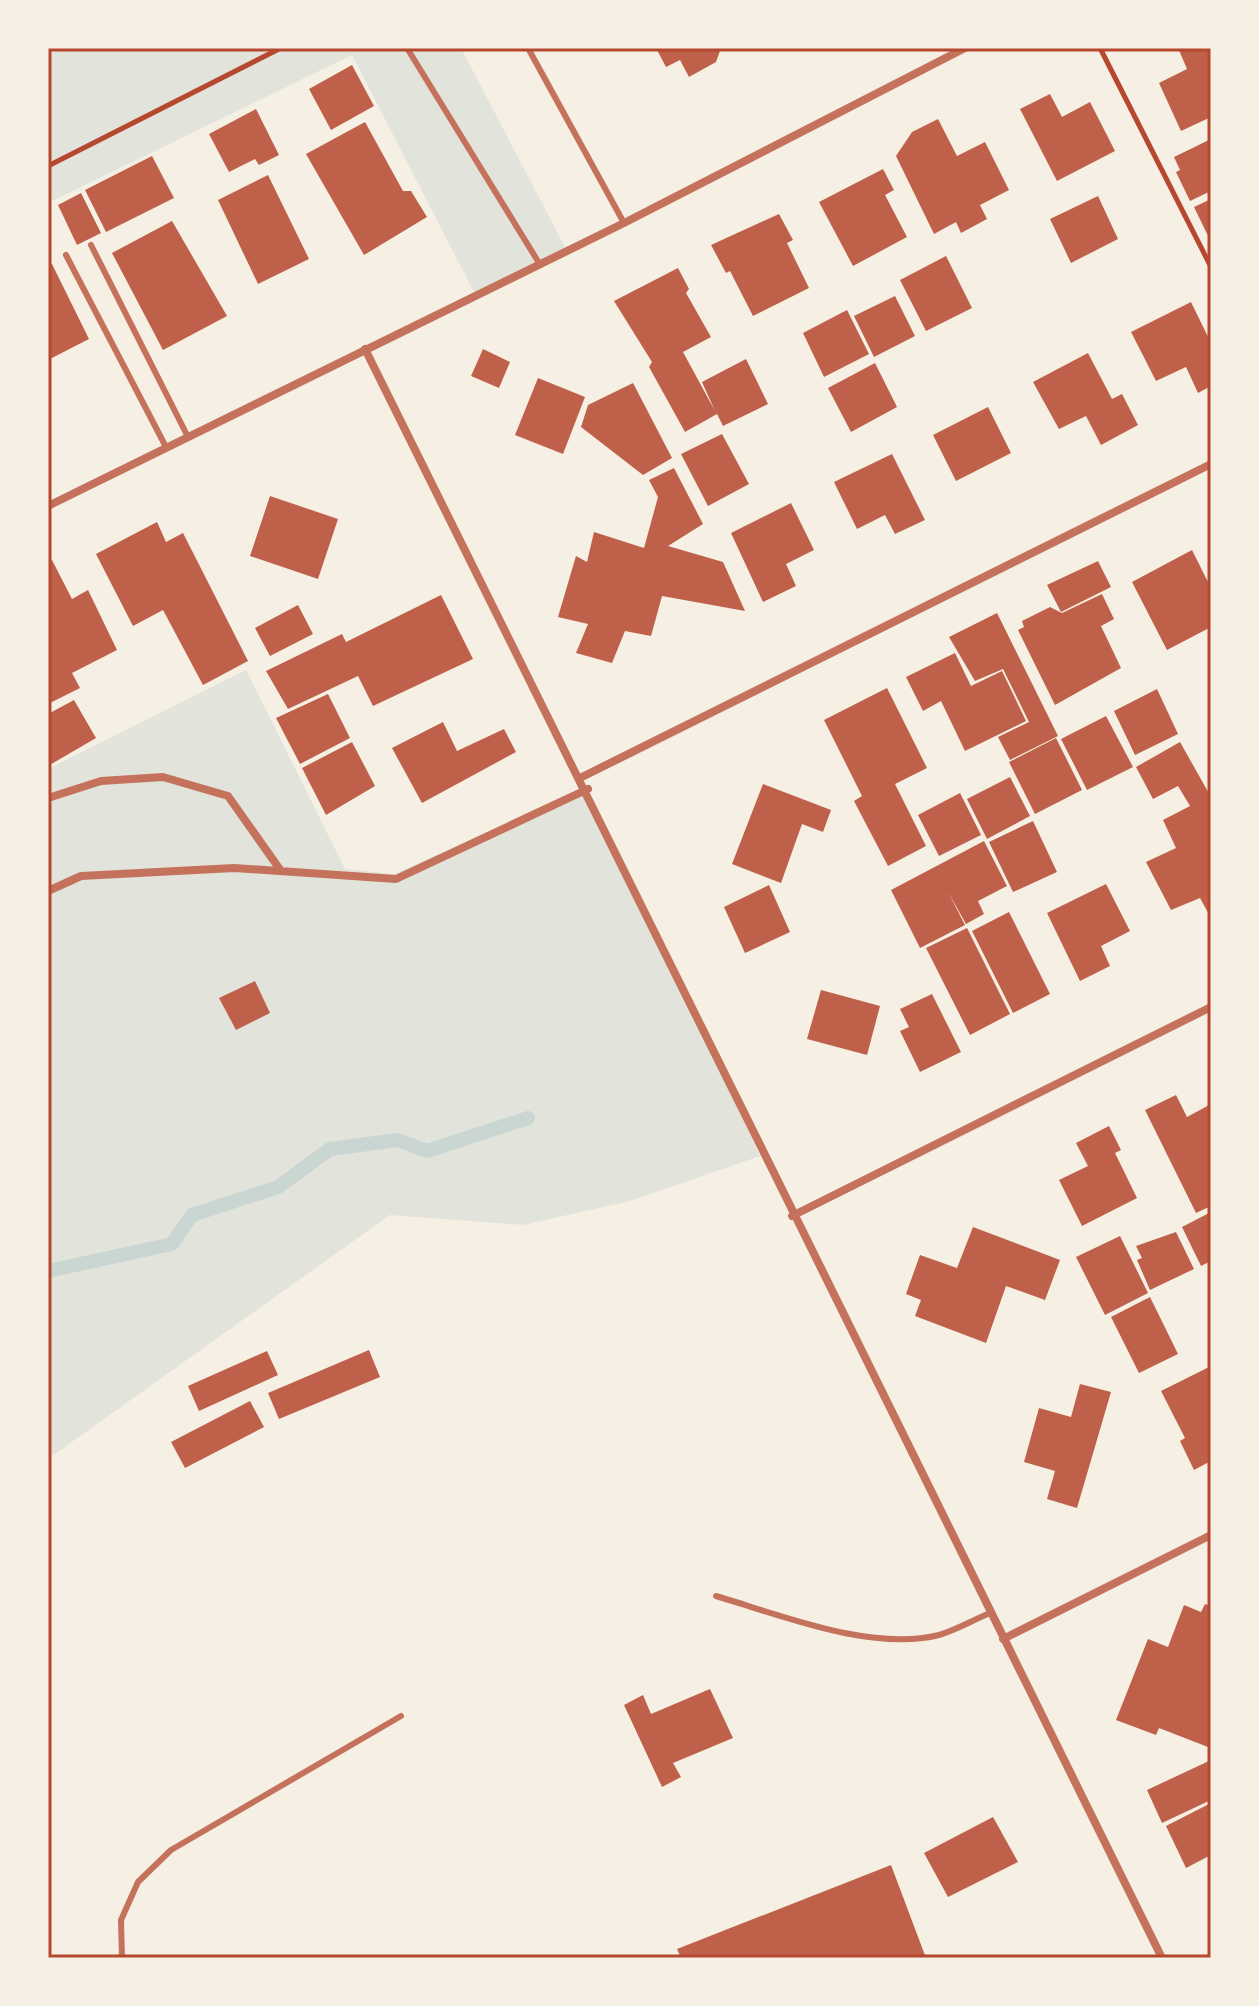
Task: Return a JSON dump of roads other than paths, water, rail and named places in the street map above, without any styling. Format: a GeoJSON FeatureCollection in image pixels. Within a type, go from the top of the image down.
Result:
{"type":"FeatureCollection","features":[{"type":"Feature","properties":{"kind":"street"},"geometry":{"type":"LineString","coordinates":[[48,506],[624,223],[965,48]]}},
{"type":"Feature","properties":{"kind":"street"},"geometry":{"type":"LineString","coordinates":[[365,349],[588,789],[792,1216],[1162,1958]]}},
{"type":"Feature","properties":{"kind":"street"},"geometry":{"type":"LineString","coordinates":[[582,777],[1211,464]]}},
{"type":"Feature","properties":{"kind":"street"},"geometry":{"type":"LineString","coordinates":[[48,798],[101,781],[163,777],[228,796],[281,871]]}},
{"type":"Feature","properties":{"kind":"street"},"geometry":{"type":"LineString","coordinates":[[48,891],[81,876],[234,868],[396,879],[588,789]]}},
{"type":"Feature","properties":{"kind":"street"},"geometry":{"type":"LineString","coordinates":[[792,1216],[1211,1007]]}},
{"type":"Feature","properties":{"kind":"street"},"geometry":{"type":"LineString","coordinates":[[1003,1639],[1211,1535]]}},
{"type":"Feature","properties":{"kind":"lane"},"geometry":{"type":"LineString","coordinates":[[407,48],[539,263]]}},
{"type":"Feature","properties":{"kind":"lane"},"geometry":{"type":"LineString","coordinates":[[528,48],[624,223]]}},
{"type":"Feature","properties":{"kind":"lane"},"geometry":{"type":"LineString","coordinates":[[91,245],[188,437]]}},
{"type":"Feature","properties":{"kind":"lane"},"geometry":{"type":"LineString","coordinates":[[66,255],[166,447]]}},
{"type":"Feature","properties":{"kind":"lane"},"geometry":{"type":"LineString","coordinates":[[716,1596],[851,1633],[896,1640],[939,1635],[990,1613]]}},
{"type":"Feature","properties":{"kind":"lane"},"geometry":{"type":"LineString","coordinates":[[122,1958],[121,1920],[138,1882],[171,1850],[401,1716]]}},
{"type":"Feature","properties":{"kind":"waterway"},"geometry":{"type":"LineString","coordinates":[[48,1271],[172,1244],[192,1215],[278,1187],[330,1149],[398,1140],[427,1151],[528,1118]]}}]}
